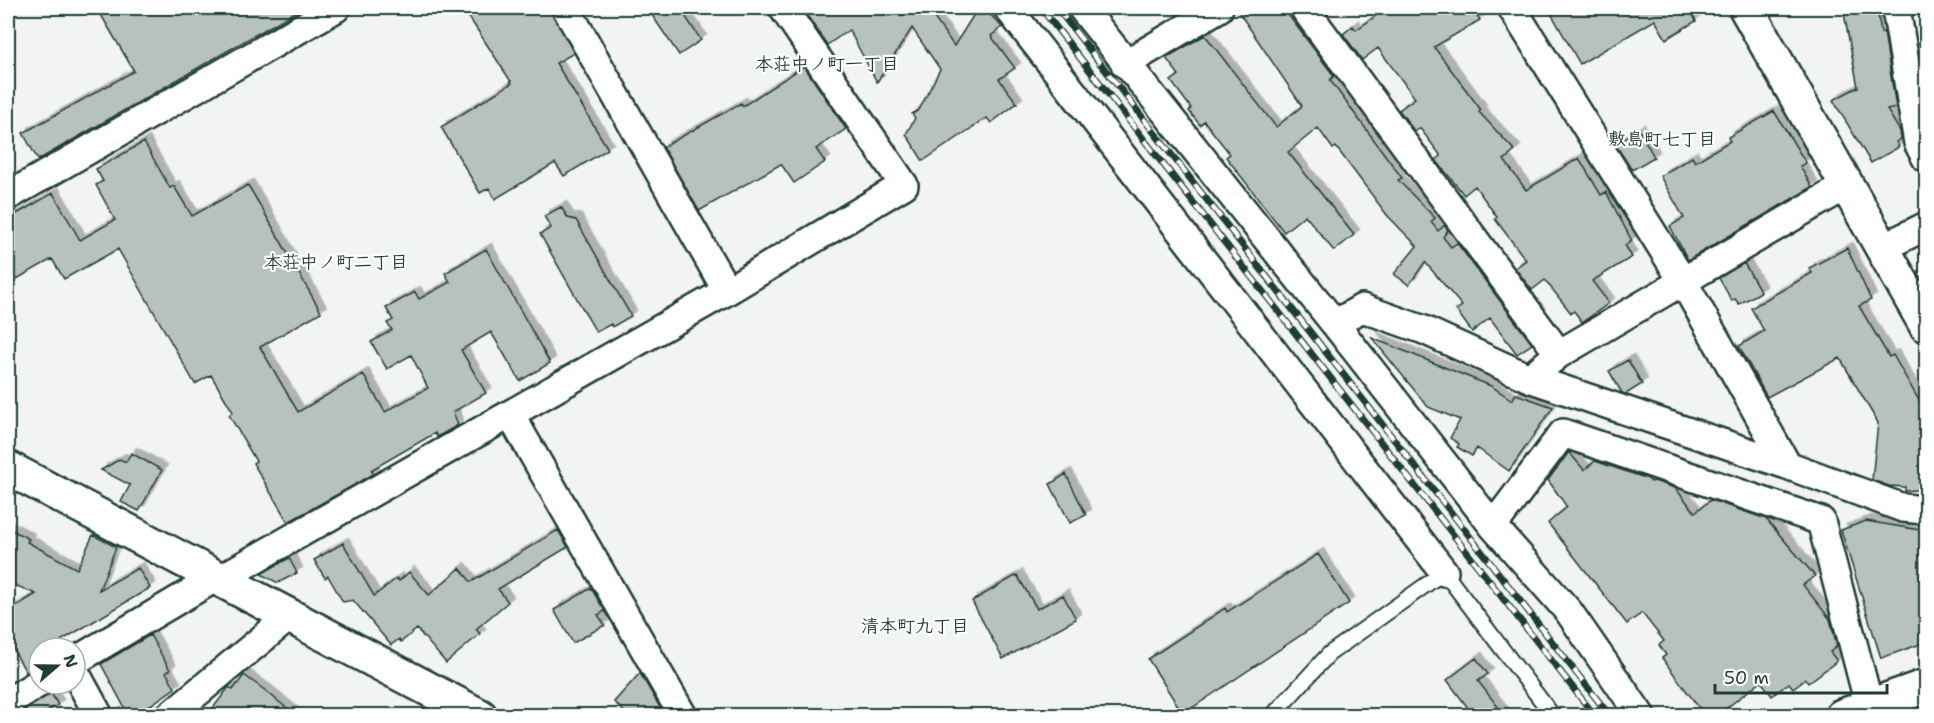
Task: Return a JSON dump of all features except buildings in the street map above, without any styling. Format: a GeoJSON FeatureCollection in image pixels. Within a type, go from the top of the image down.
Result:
{"type":"FeatureCollection","features":[{"type":"Feature","properties":{"kind":"street"},"geometry":{"type":"LineString","coordinates":[[8,196],[336,8]]}},
{"type":"Feature","properties":{"kind":"street"},"geometry":{"type":"LineString","coordinates":[[566,8],[728,291]]}},
{"type":"Feature","properties":{"kind":"street"},"geometry":{"type":"LineString","coordinates":[[87,654],[728,291],[904,185],[783,8]]}},
{"type":"Feature","properties":{"kind":"street"},"geometry":{"type":"LineString","coordinates":[[1008,8],[1444,572]]}},
{"type":"Feature","properties":{"kind":"street"},"geometry":{"type":"LineString","coordinates":[[1082,8],[1335,324],[1492,526],[1569,612],[1641,716]]}},
{"type":"Feature","properties":{"kind":"street"},"geometry":{"type":"LineString","coordinates":[[1125,64],[1219,8]]}},
{"type":"Feature","properties":{"kind":"street"},"geometry":{"type":"LineString","coordinates":[[1304,8],[1558,354]]}},
{"type":"Feature","properties":{"kind":"street"},"geometry":{"type":"LineString","coordinates":[[1512,8],[1684,283],[1787,465]]}},
{"type":"Feature","properties":{"kind":"street"},"geometry":{"type":"LineString","coordinates":[[1746,8],[1926,325]]}},
{"type":"Feature","properties":{"kind":"street"},"geometry":{"type":"LineString","coordinates":[[1896,8],[1918,144],[1926,158]]}},
{"type":"Feature","properties":{"kind":"street"},"geometry":{"type":"LineString","coordinates":[[1528,378],[1558,354],[1684,283],[1847,185]]}},
{"type":"Feature","properties":{"kind":"street"},"geometry":{"type":"LineString","coordinates":[[1882,248],[1926,226]]}},
{"type":"Feature","properties":{"kind":"street"},"geometry":{"type":"LineString","coordinates":[[1335,324],[1362,308],[1424,330],[1528,378],[1787,465],[1903,508],[1926,510]]}},
{"type":"Feature","properties":{"kind":"street"},"geometry":{"type":"LineString","coordinates":[[510,414],[683,716]]}},
{"type":"Feature","properties":{"kind":"street"},"geometry":{"type":"LineString","coordinates":[[1492,526],[1563,433],[1821,521],[1861,712],[1926,686]]}},
{"type":"Feature","properties":{"kind":"street"},"geometry":{"type":"LineString","coordinates":[[8,468],[480,716]]}},
{"type":"Feature","properties":{"kind":"street"},"geometry":{"type":"LineString","coordinates":[[169,716],[290,616]]}},
{"type":"Feature","properties":{"kind":"street"},"geometry":{"type":"LineString","coordinates":[[8,702],[27,690]]}},
{"type":"Feature","properties":{"kind":"street"},"geometry":{"type":"LineString","coordinates":[[87,694],[99,716]]}},
{"type":"Feature","properties":{"kind":"lane"},"geometry":{"type":"LineString","coordinates":[[1272,716],[1329,654],[1444,572],[1553,716]]}},
{"type":"Feature","properties":{"kind":"railway"},"geometry":{"type":"LineString","coordinates":[[1041,8],[1595,716]]}},
{"type":"Feature","properties":{"kind":"railway"},"geometry":{"type":"LineString","coordinates":[[1057,8],[1610,716]]}},
{"type":"Feature","properties":{"kind":"district","name":"本荘中ノ町一丁目"},"geometry":{"type":"Point","coordinates":[827,64]}},
{"type":"Feature","properties":{"kind":"district","name":"敷島町七丁目"},"geometry":{"type":"Point","coordinates":[1662,139]}},
{"type":"Feature","properties":{"kind":"district","name":"本荘中ノ町二丁目"},"geometry":{"type":"Point","coordinates":[336,262]}},
{"type":"Feature","properties":{"kind":"district","name":"清本町九丁目"},"geometry":{"type":"Point","coordinates":[915,626]}}]}
